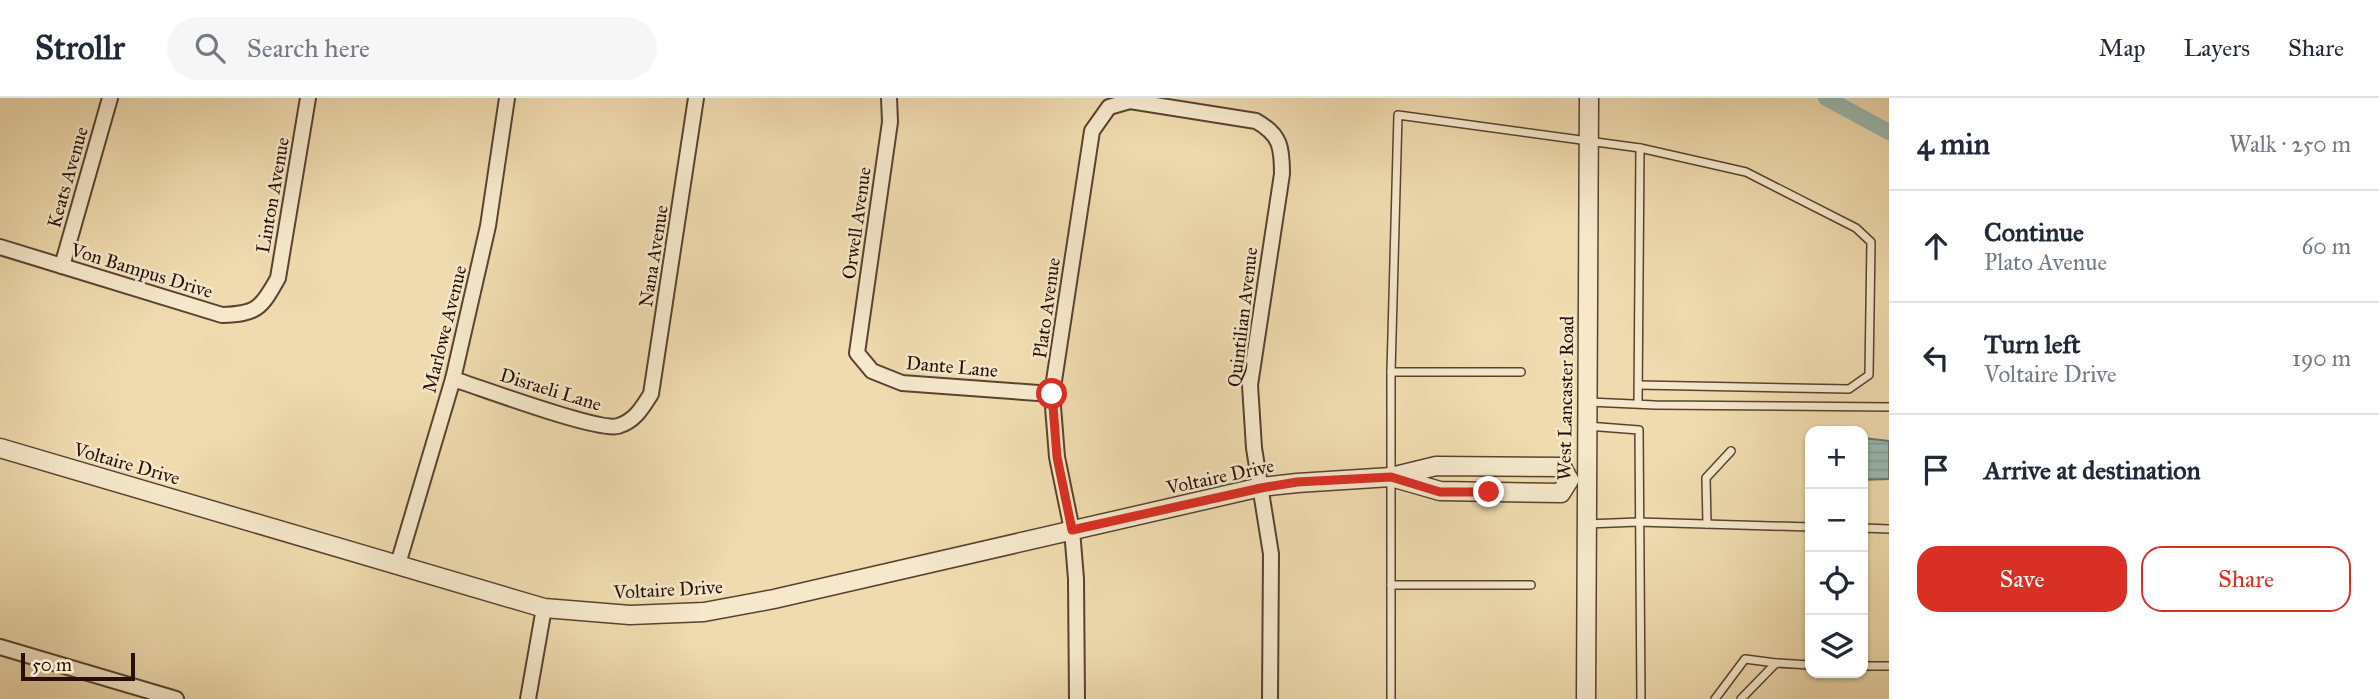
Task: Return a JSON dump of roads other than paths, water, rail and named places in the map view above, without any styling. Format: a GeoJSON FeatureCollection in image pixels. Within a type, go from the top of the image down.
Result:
{"type":"FeatureCollection","features":[{"type":"Feature","properties":{"kind":"street","name":"Keats Avenue"},"geometry":{"type":"LineString","coordinates":[[62,266],[110,98]]}},
{"type":"Feature","properties":{"kind":"street","name":"Linton Avenue"},"geometry":{"type":"LineString","coordinates":[[268,297],[278,278],[308,98]]}},
{"type":"Feature","properties":{"kind":"street","name":"Marlowe Avenue"},"geometry":{"type":"LineString","coordinates":[[398,564],[453,379],[488,226],[507,98]]}},
{"type":"Feature","properties":{"kind":"street","name":"Nana Avenue"},"geometry":{"type":"LineString","coordinates":[[637,416],[651,394],[696,98]]}},
{"type":"Feature","properties":{"kind":"street","name":"Orwell Avenue"},"geometry":{"type":"LineString","coordinates":[[857,353],[890,122],[889,98]]}},
{"type":"Feature","properties":{"kind":"street","name":"West Lancaster Road"},"geometry":{"type":"LineString","coordinates":[[1586,699],[1586,524],[1577,480],[1587,426],[1589,98]]}},
{"type":"Feature","properties":{"kind":"street","name":"Quintilian Avenue"},"geometry":{"type":"LineString","coordinates":[[1092,131],[1109,107],[1130,101],[1256,121],[1270,129],[1282,149],[1282,174],[1250,385],[1254,448],[1271,554],[1270,699]]}},
{"type":"Feature","properties":{"kind":"street","name":"Plato Avenue"},"geometry":{"type":"LineString","coordinates":[[1077,699],[1076,579],[1072,530],[1057,457],[1052,394],[1092,131]]}},
{"type":"Feature","properties":{"kind":"street","name":"Von Bampus Drive"},"geometry":{"type":"LineString","coordinates":[[0,247],[222,315],[248,314],[268,297]]}},
{"type":"Feature","properties":{"kind":"street","name":"Dante Lane"},"geometry":{"type":"LineString","coordinates":[[857,353],[872,371],[902,383],[1052,394]]}},
{"type":"Feature","properties":{"kind":"street","name":"Disraeli Lane"},"geometry":{"type":"LineString","coordinates":[[453,379],[587,423],[616,427],[637,416]]}},
{"type":"Feature","properties":{"kind":"street","name":"Voltaire Drive"},"geometry":{"type":"LineString","coordinates":[[0,448],[544,608],[630,615],[704,612],[774,599],[1072,530],[1297,482],[1391,477],[1436,466],[1484,465],[1562,467],[1577,480],[1561,493],[1440,492],[1391,477]]}},
{"type":"Feature","properties":{"kind":"street"},"geometry":{"type":"LineString","coordinates":[[528,699],[544,608]]}},
{"type":"Feature","properties":{"kind":"street"},"geometry":{"type":"LineString","coordinates":[[0,647],[150,695],[176,699]]}},
{"type":"Feature","properties":{"kind":"lane"},"geometry":{"type":"LineString","coordinates":[[1391,699],[1391,372],[1398,115],[1640,148],[1746,172],[1856,228],[1871,242],[1869,375],[1849,389],[1639,385]]}},
{"type":"Feature","properties":{"kind":"lane"},"geometry":{"type":"LineString","coordinates":[[1638,403],[1640,148]]}},
{"type":"Feature","properties":{"kind":"lane"},"geometry":{"type":"LineString","coordinates":[[1391,372],[1521,372]]}},
{"type":"Feature","properties":{"kind":"lane"},"geometry":{"type":"LineString","coordinates":[[1587,402],[1889,407]]}},
{"type":"Feature","properties":{"kind":"lane"},"geometry":{"type":"LineString","coordinates":[[1587,426],[1639,430],[1641,699]]}},
{"type":"Feature","properties":{"kind":"lane"},"geometry":{"type":"LineString","coordinates":[[1707,524],[1706,478],[1731,451]]}},
{"type":"Feature","properties":{"kind":"lane"},"geometry":{"type":"LineString","coordinates":[[1586,524],[1638,522],[1805,527]]}},
{"type":"Feature","properties":{"kind":"lane"},"geometry":{"type":"LineString","coordinates":[[1868,528],[1889,529]]}},
{"type":"Feature","properties":{"kind":"lane"},"geometry":{"type":"LineString","coordinates":[[1391,585],[1531,585]]}},
{"type":"Feature","properties":{"kind":"lane"},"geometry":{"type":"LineString","coordinates":[[1715,699],[1745,659],[1805,664]]}},
{"type":"Feature","properties":{"kind":"lane"},"geometry":{"type":"LineString","coordinates":[[1741,699],[1776,663]]}},
{"type":"Feature","properties":{"kind":"lane"},"geometry":{"type":"LineString","coordinates":[[1868,666],[1889,666]]}},
{"type":"Feature","properties":{"kind":"water"},"geometry":{"type":"Polygon","coordinates":[[[1868,439],[1889,441],[1889,479],[1868,480],[1868,439]]]}},
{"type":"Feature","properties":{"kind":"waterway"},"geometry":{"type":"LineString","coordinates":[[1826,98],[1889,132]]}}]}
